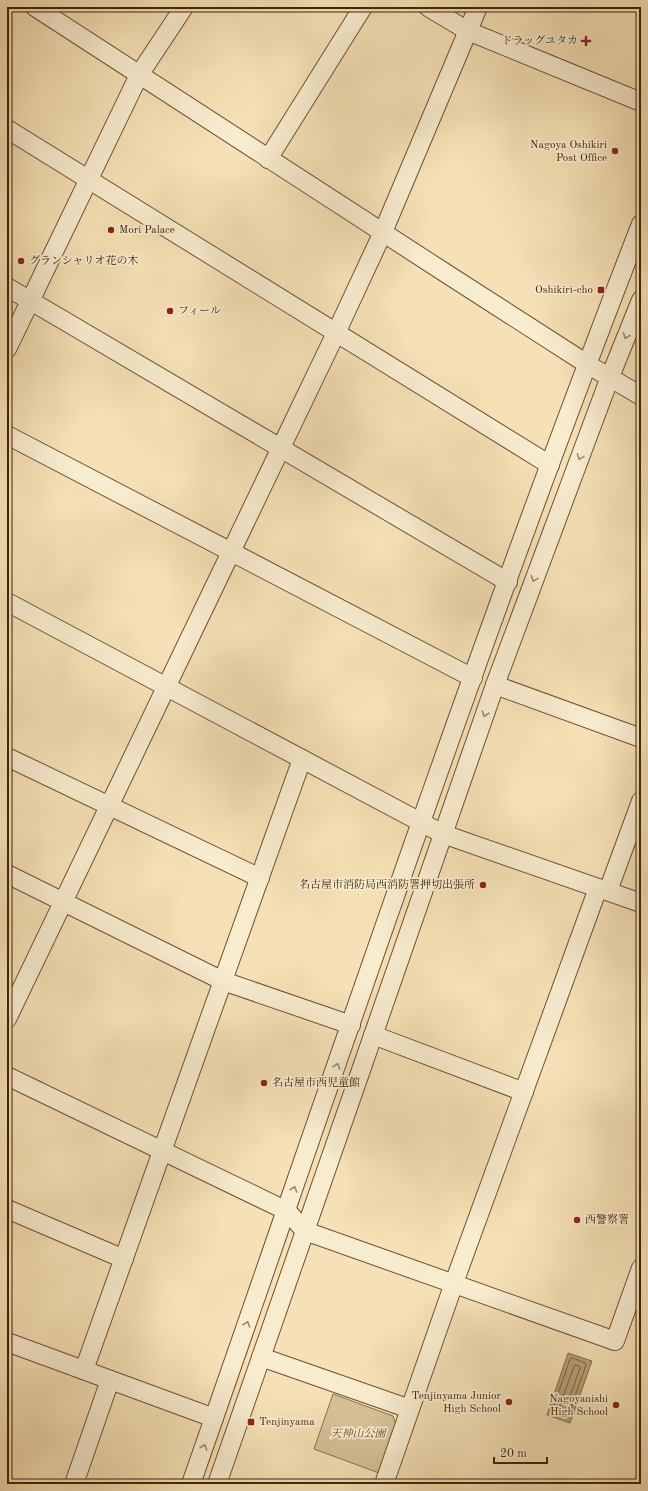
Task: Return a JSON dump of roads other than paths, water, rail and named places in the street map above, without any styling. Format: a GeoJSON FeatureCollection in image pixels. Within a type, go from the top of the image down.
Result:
{"type":"FeatureCollection","features":[{"type":"Feature","properties":{"kind":"street"},"geometry":{"type":"LineString","coordinates":[[35,7],[587,364],[641,396]]}},
{"type":"Feature","properties":{"kind":"street"},"geometry":{"type":"LineString","coordinates":[[7,349],[90,180],[139,75],[184,7]]}},
{"type":"Feature","properties":{"kind":"street"},"geometry":{"type":"LineString","coordinates":[[268,159],[363,7]]}},
{"type":"Feature","properties":{"kind":"street"},"geometry":{"type":"LineString","coordinates":[[428,7],[468,32],[641,102]]}},
{"type":"Feature","properties":{"kind":"street"},"geometry":{"type":"LineString","coordinates":[[7,1019],[336,333],[382,232],[478,7]]}},
{"type":"Feature","properties":{"kind":"street"},"geometry":{"type":"LineString","coordinates":[[7,129],[550,465]]}},
{"type":"Feature","properties":{"kind":"street"},"geometry":{"type":"LineString","coordinates":[[191,1484],[421,822],[587,364],[641,224]]}},
{"type":"Feature","properties":{"kind":"street"},"geometry":{"type":"LineString","coordinates":[[7,287],[508,582]]}},
{"type":"Feature","properties":{"kind":"street"},"geometry":{"type":"LineString","coordinates":[[217,1484],[495,684],[610,377],[641,300]]}},
{"type":"Feature","properties":{"kind":"street"},"geometry":{"type":"LineString","coordinates":[[7,435],[473,678]]}},
{"type":"Feature","properties":{"kind":"street"},"geometry":{"type":"LineString","coordinates":[[7,602],[443,834],[641,903]]}},
{"type":"Feature","properties":{"kind":"street"},"geometry":{"type":"LineString","coordinates":[[495,684],[641,738]]}},
{"type":"Feature","properties":{"kind":"street"},"geometry":{"type":"LineString","coordinates":[[84,1370],[302,759]]}},
{"type":"Feature","properties":{"kind":"street"},"geometry":{"type":"LineString","coordinates":[[9,762],[109,806],[260,878]]}},
{"type":"Feature","properties":{"kind":"street"},"geometry":{"type":"LineString","coordinates":[[384,1484],[454,1283],[524,1092],[603,890],[641,801]]}},
{"type":"Feature","properties":{"kind":"street"},"geometry":{"type":"LineString","coordinates":[[7,874],[223,981],[351,1025]]}},
{"type":"Feature","properties":{"kind":"street"},"geometry":{"type":"LineString","coordinates":[[373,1035],[524,1092]]}},
{"type":"Feature","properties":{"kind":"street"},"geometry":{"type":"LineString","coordinates":[[7,1076],[287,1211],[305,1231],[615,1341],[641,1268]]}},
{"type":"Feature","properties":{"kind":"street"},"geometry":{"type":"LineString","coordinates":[[7,1209],[124,1259]]}},
{"type":"Feature","properties":{"kind":"street"},"geometry":{"type":"LineString","coordinates":[[7,1342],[214,1418]]}},
{"type":"Feature","properties":{"kind":"street"},"geometry":{"type":"LineString","coordinates":[[261,1357],[410,1409]]}},
{"type":"Feature","properties":{"kind":"street"},"geometry":{"type":"LineString","coordinates":[[74,1484],[110,1380]]}},
{"type":"Feature","properties":{"kind":"water"},"geometry":{"type":"Polygon","coordinates":[[[568,1353],[592,1361],[570,1423],[547,1415],[568,1353]]]}},
{"type":"Feature","properties":{"kind":"place","name":"ドラッグユタカ"},"geometry":{"type":"Point","coordinates":[586,41]}},
{"type":"Feature","properties":{"kind":"place","name":"Nagoya Oshikiri Post Office"},"geometry":{"type":"Point","coordinates":[615,151]}},
{"type":"Feature","properties":{"kind":"place","name":"Mori Palace"},"geometry":{"type":"Point","coordinates":[111,230]}},
{"type":"Feature","properties":{"kind":"place","name":"グランシャリオ花の木"},"geometry":{"type":"Point","coordinates":[21,261]}},
{"type":"Feature","properties":{"kind":"place","name":"Oshikiri-cho"},"geometry":{"type":"Point","coordinates":[601,290]}},
{"type":"Feature","properties":{"kind":"place","name":"フィール"},"geometry":{"type":"Point","coordinates":[170,311]}},
{"type":"Feature","properties":{"kind":"place","name":"名古屋市消防局西消防署押切出張所"},"geometry":{"type":"Point","coordinates":[483,885]}},
{"type":"Feature","properties":{"kind":"place","name":"名古屋市西児童館"},"geometry":{"type":"Point","coordinates":[264,1083]}},
{"type":"Feature","properties":{"kind":"place","name":"西警察署"},"geometry":{"type":"Point","coordinates":[577,1220]}},
{"type":"Feature","properties":{"kind":"place","name":"Tenjinyama Junior High School"},"geometry":{"type":"Point","coordinates":[509,1402]}},
{"type":"Feature","properties":{"kind":"place","name":"Nagoyanishi High School"},"geometry":{"type":"Point","coordinates":[616,1405]}},
{"type":"Feature","properties":{"kind":"place","name":"Tenjinyama"},"geometry":{"type":"Point","coordinates":[251,1422]}},
{"type":"Feature","properties":{"kind":"park label","name":"天神山公園"},"geometry":{"type":"Point","coordinates":[358,1434]}}]}
